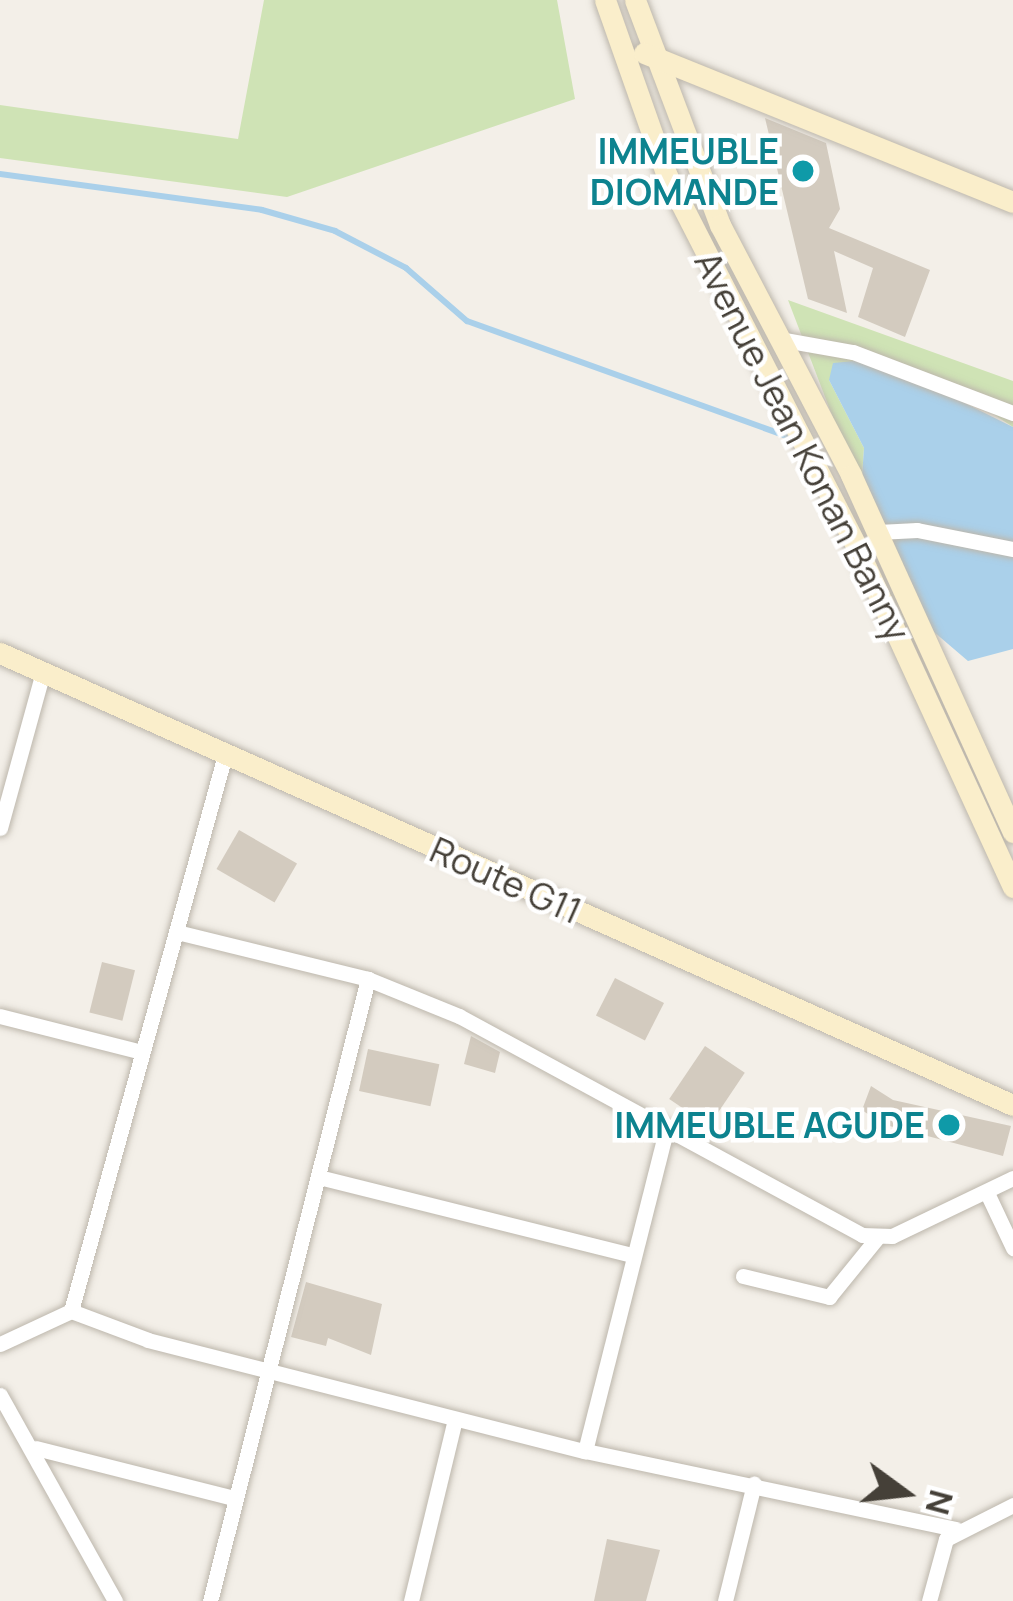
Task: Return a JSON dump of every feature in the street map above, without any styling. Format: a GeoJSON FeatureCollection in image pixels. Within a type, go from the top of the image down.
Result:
{"type":"FeatureCollection","features":[{"type":"Feature","properties":{"kind":"street","name":"Avenue Jean Konan Banny"},"geometry":{"type":"LineString","coordinates":[[605,0],[620,57],[667,176],[808,451],[1013,887]]}},
{"type":"Feature","properties":{"kind":"street","name":"Avenue Jean Konan Banny"},"geometry":{"type":"LineString","coordinates":[[635,0],[651,53],[779,339],[851,475],[1013,832]]}},
{"type":"Feature","properties":{"kind":"street"},"geometry":{"type":"LineString","coordinates":[[620,57],[651,53],[1013,202]]}},
{"type":"Feature","properties":{"kind":"street"},"geometry":{"type":"LineString","coordinates":[[779,339],[853,352],[1013,413]]}},
{"type":"Feature","properties":{"kind":"street"},"geometry":{"type":"LineString","coordinates":[[878,532],[917,530],[1013,549]]}},
{"type":"Feature","properties":{"kind":"street","name":"Route G11"},"geometry":{"type":"LineString","coordinates":[[0,653],[1013,1105]]}},
{"type":"Feature","properties":{"kind":"street"},"geometry":{"type":"LineString","coordinates":[[0,828],[43,672]]}},
{"type":"Feature","properties":{"kind":"street"},"geometry":{"type":"LineString","coordinates":[[71,1311],[225,754]]}},
{"type":"Feature","properties":{"kind":"street"},"geometry":{"type":"LineString","coordinates":[[177,932],[368,979],[479,1027],[665,1135],[877,1238]]}},
{"type":"Feature","properties":{"kind":"street"},"geometry":{"type":"LineString","coordinates":[[210,1601],[233,1498],[273,1371],[323,1178],[368,979]]}},
{"type":"Feature","properties":{"kind":"street"},"geometry":{"type":"LineString","coordinates":[[0,1016],[142,1052]]}},
{"type":"Feature","properties":{"kind":"street"},"geometry":{"type":"LineString","coordinates":[[585,1450],[665,1135]]}},
{"type":"Feature","properties":{"kind":"street"},"geometry":{"type":"LineString","coordinates":[[323,1178],[631,1255]]}},
{"type":"Feature","properties":{"kind":"street"},"geometry":{"type":"LineString","coordinates":[[743,1276],[829,1297],[877,1238],[988,1195],[1013,1178]]}},
{"type":"Feature","properties":{"kind":"street"},"geometry":{"type":"LineString","coordinates":[[988,1195],[1013,1248]]}},
{"type":"Feature","properties":{"kind":"street"},"geometry":{"type":"LineString","coordinates":[[0,1344],[71,1311],[455,1419],[956,1529],[1013,1505]]}},
{"type":"Feature","properties":{"kind":"street"},"geometry":{"type":"LineString","coordinates":[[0,1395],[36,1448],[115,1601]]}},
{"type":"Feature","properties":{"kind":"street"},"geometry":{"type":"LineString","coordinates":[[416,1600],[455,1419]]}},
{"type":"Feature","properties":{"kind":"street"},"geometry":{"type":"LineString","coordinates":[[36,1448],[233,1498]]}},
{"type":"Feature","properties":{"kind":"street"},"geometry":{"type":"LineString","coordinates":[[724,1601],[754,1484]]}},
{"type":"Feature","properties":{"kind":"street"},"geometry":{"type":"LineString","coordinates":[[929,1601],[956,1529]]}},
{"type":"Feature","properties":{"kind":"green space"},"geometry":{"type":"Polygon","coordinates":[[[264,0],[557,0],[575,99],[287,197],[0,158],[0,105],[238,139],[264,0]]]}},
{"type":"Feature","properties":{"kind":"green space"},"geometry":{"type":"Polygon","coordinates":[[[788,300],[1013,381],[1013,427],[972,400],[829,380],[864,448],[861,491],[788,300]]]}},
{"type":"Feature","properties":{"kind":"water"},"geometry":{"type":"Polygon","coordinates":[[[876,359],[1013,427],[1013,649],[968,661],[934,632],[861,491],[864,448],[829,380],[833,363],[876,359]]]}},
{"type":"Feature","properties":{"kind":"building"},"geometry":{"type":"Polygon","coordinates":[[[765,118],[826,143],[840,209],[829,228],[930,270],[905,337],[858,317],[873,268],[834,251],[847,313],[808,299],[765,118]]]}},
{"type":"Feature","properties":{"kind":"building"},"geometry":{"type":"Polygon","coordinates":[[[239,830],[297,864],[275,902],[216,869],[239,830]]]}},
{"type":"Feature","properties":{"kind":"building"},"geometry":{"type":"Polygon","coordinates":[[[102,962],[135,970],[122,1021],[89,1012],[102,962]]]}},
{"type":"Feature","properties":{"kind":"building"},"geometry":{"type":"Polygon","coordinates":[[[615,978],[664,1003],[645,1040],[596,1015],[615,978]]]}},
{"type":"Feature","properties":{"kind":"building"},"geometry":{"type":"Polygon","coordinates":[[[471,1036],[500,1052],[495,1073],[464,1064],[471,1036]]]}},
{"type":"Feature","properties":{"kind":"building"},"geometry":{"type":"Polygon","coordinates":[[[705,1046],[745,1073],[709,1126],[669,1099],[705,1046]]]}},
{"type":"Feature","properties":{"kind":"building"},"geometry":{"type":"Polygon","coordinates":[[[368,1049],[439,1064],[430,1106],[359,1091],[368,1049]]]}},
{"type":"Feature","properties":{"kind":"building","name":"IMMEUBLE AGUDE"},"geometry":{"type":"Polygon","coordinates":[[[871,1086],[893,1100],[1011,1126],[1003,1156],[882,1124],[862,1110],[871,1086]]]}},
{"type":"Feature","properties":{"kind":"building"},"geometry":{"type":"Polygon","coordinates":[[[306,1282],[382,1304],[371,1355],[328,1338],[326,1346],[291,1337],[306,1282]]]}},
{"type":"Feature","properties":{"kind":"building"},"geometry":{"type":"Polygon","coordinates":[[[607,1539],[660,1550],[646,1601],[594,1601],[607,1539]]]}},
{"type":"Feature","properties":{"kind":"waterway"},"geometry":{"type":"LineString","coordinates":[[0,174],[262,210],[335,231],[406,268],[467,321],[794,439]]}},
{"type":"Feature","properties":{"kind":"place","name":"IMMEUBLE DIOMANDE"},"geometry":{"type":"Point","coordinates":[803,171]}},
{"type":"Feature","properties":{"kind":"place","name":"IMMEUBLE AGUDE"},"geometry":{"type":"Point","coordinates":[949,1125]}}]}
